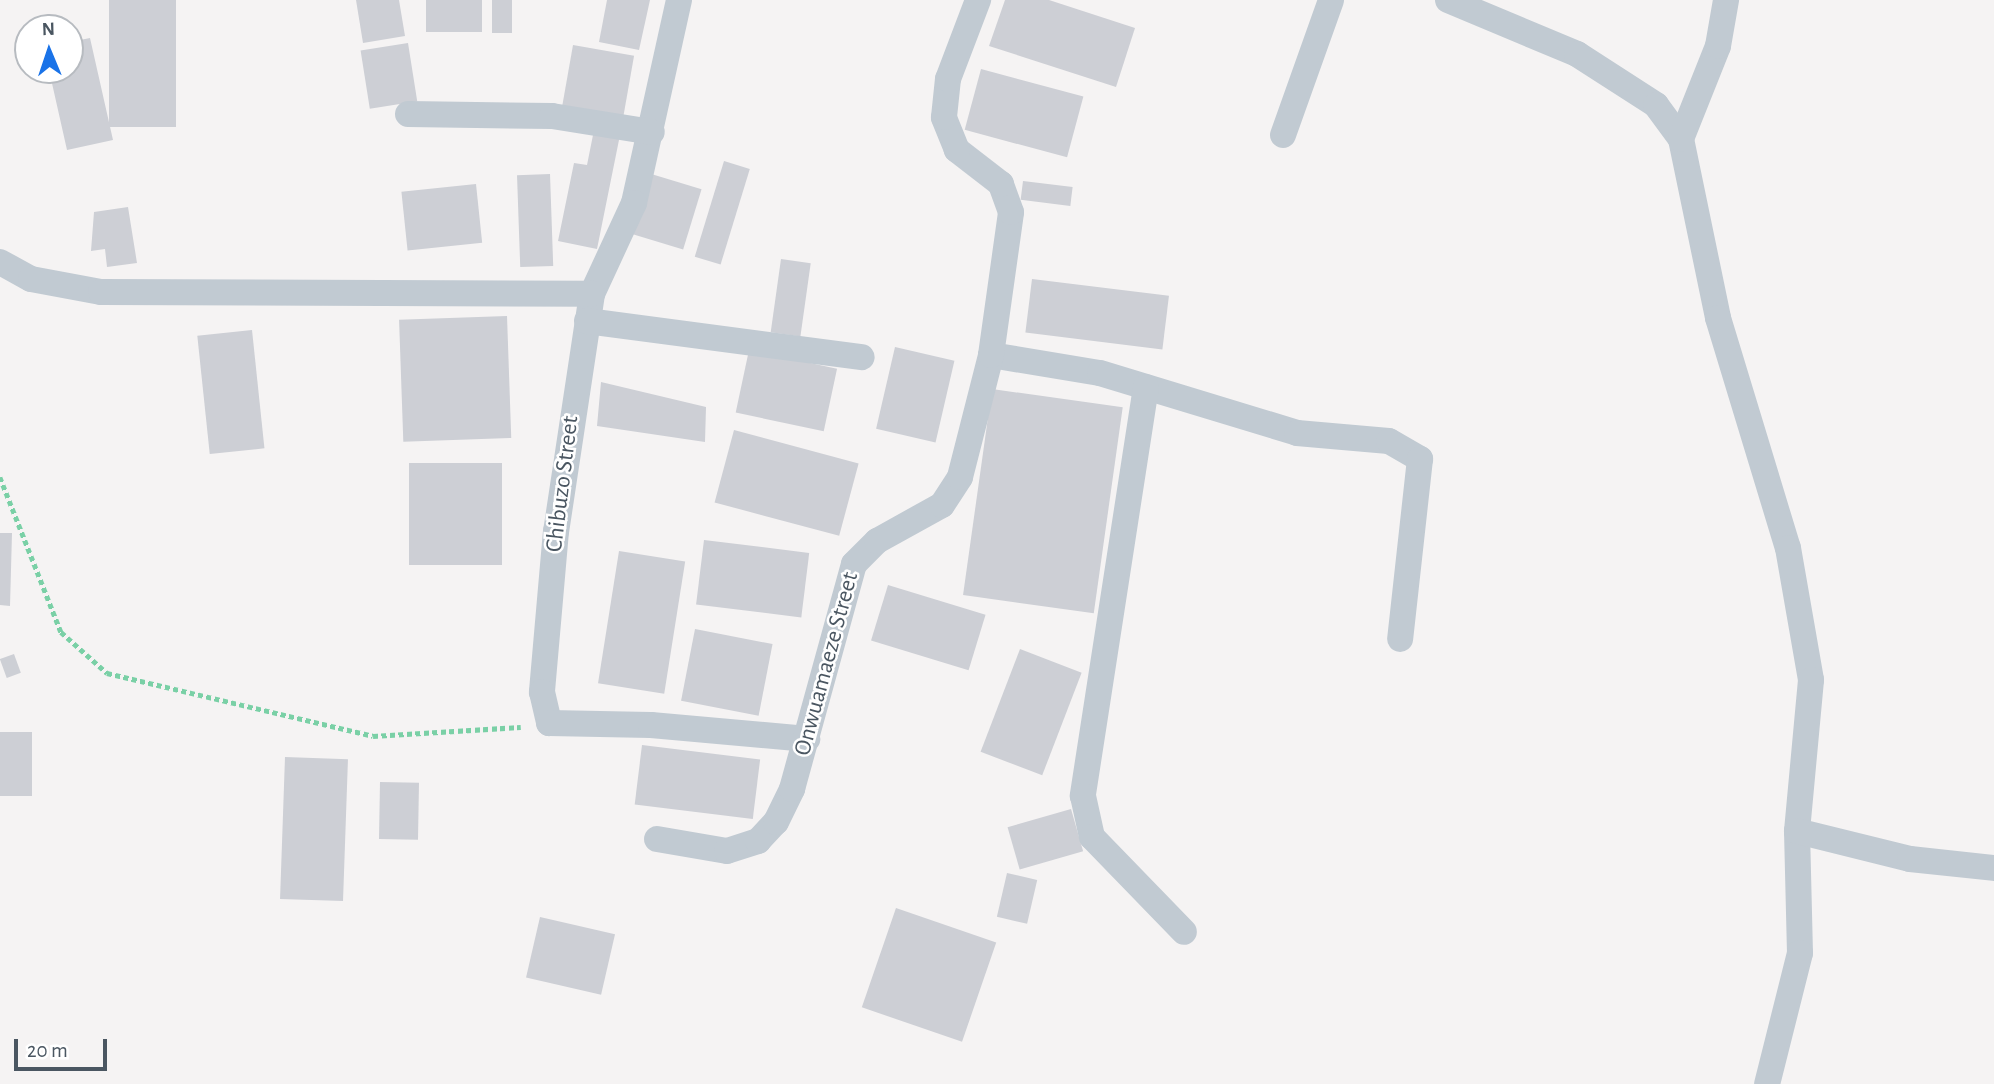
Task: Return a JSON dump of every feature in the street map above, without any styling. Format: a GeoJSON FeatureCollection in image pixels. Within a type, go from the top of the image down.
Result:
{"type":"FeatureCollection","features":[{"type":"Feature","properties":{"kind":"street","name":"Chibuzo Street"},"geometry":{"type":"LineString","coordinates":[[549,723],[542,692],[556,531],[587,321],[592,294],[634,203],[652,132],[679,0]]}},
{"type":"Feature","properties":{"kind":"street","name":"Onwuamaeze Street"},"geometry":{"type":"LineString","coordinates":[[657,839],[727,851],[758,841],[792,789],[854,564],[877,541],[942,505],[960,477],[991,355],[1011,212],[1001,184],[957,150],[944,117],[948,79],[978,0]]}},
{"type":"Feature","properties":{"kind":"street"},"geometry":{"type":"LineString","coordinates":[[1283,135],[1331,0]]}},
{"type":"Feature","properties":{"kind":"street"},"geometry":{"type":"LineString","coordinates":[[1448,0],[1577,54],[1656,104],[1681,139],[1718,317],[1788,548],[1811,680],[1797,831],[1800,953],[1767,1084]]}},
{"type":"Feature","properties":{"kind":"street"},"geometry":{"type":"LineString","coordinates":[[1681,139],[1718,46],[1726,0]]}},
{"type":"Feature","properties":{"kind":"street"},"geometry":{"type":"LineString","coordinates":[[408,114],[552,116],[652,132]]}},
{"type":"Feature","properties":{"kind":"street"},"geometry":{"type":"LineString","coordinates":[[0,262],[31,279],[101,292],[592,294]]}},
{"type":"Feature","properties":{"kind":"street"},"geometry":{"type":"LineString","coordinates":[[587,321],[862,357]]}},
{"type":"Feature","properties":{"kind":"street"},"geometry":{"type":"LineString","coordinates":[[991,355],[1146,387],[1297,432],[1389,441],[1420,459],[1400,639]]}},
{"type":"Feature","properties":{"kind":"street"},"geometry":{"type":"LineString","coordinates":[[1146,387],[1083,796],[1092,837],[1184,932]]}},
{"type":"Feature","properties":{"kind":"street"},"geometry":{"type":"LineString","coordinates":[[549,723],[651,724],[807,739]]}},
{"type":"Feature","properties":{"kind":"street"},"geometry":{"type":"LineString","coordinates":[[1797,831],[1910,859],[1994,868]]}},
{"type":"Feature","properties":{"kind":"path"},"geometry":{"type":"LineString","coordinates":[[0,477],[61,632],[107,673],[373,736],[549,723]]}},
{"type":"Feature","properties":{"kind":"building"},"geometry":{"type":"Polygon","coordinates":[[[109,0],[176,0],[176,127],[109,127],[109,0]]]}},
{"type":"Feature","properties":{"kind":"building"},"geometry":{"type":"Polygon","coordinates":[[[356,0],[399,0],[405,36],[363,43],[356,0]]]}},
{"type":"Feature","properties":{"kind":"building"},"geometry":{"type":"Polygon","coordinates":[[[426,0],[482,0],[482,32],[426,32],[426,0]]]}},
{"type":"Feature","properties":{"kind":"building"},"geometry":{"type":"Polygon","coordinates":[[[492,0],[512,0],[512,33],[492,33],[492,0]]]}},
{"type":"Feature","properties":{"kind":"building"},"geometry":{"type":"Polygon","coordinates":[[[607,0],[650,0],[639,50],[599,42],[607,0]]]}},
{"type":"Feature","properties":{"kind":"building"},"geometry":{"type":"Polygon","coordinates":[[[1005,0],[1049,0],[1135,28],[1116,87],[989,46],[1005,0]]]}},
{"type":"Feature","properties":{"kind":"building"},"geometry":{"type":"Polygon","coordinates":[[[90,38],[113,140],[67,150],[52,84],[84,84],[84,39],[90,38]]]}},
{"type":"Feature","properties":{"kind":"building"},"geometry":{"type":"Polygon","coordinates":[[[408,43],[417,101],[370,109],[361,51],[408,43]]]}},
{"type":"Feature","properties":{"kind":"building"},"geometry":{"type":"Polygon","coordinates":[[[573,45],[634,56],[623,117],[562,106],[573,45]]]}},
{"type":"Feature","properties":{"kind":"building"},"geometry":{"type":"Polygon","coordinates":[[[981,69],[1083,96],[1067,157],[965,130],[981,69]]]}},
{"type":"Feature","properties":{"kind":"building"},"geometry":{"type":"Polygon","coordinates":[[[594,130],[620,135],[597,249],[558,241],[574,163],[587,165],[594,130]]]}},
{"type":"Feature","properties":{"kind":"building"},"geometry":{"type":"Polygon","coordinates":[[[724,161],[750,169],[721,265],[695,257],[724,161]]]}},
{"type":"Feature","properties":{"kind":"building"},"geometry":{"type":"Polygon","coordinates":[[[648,173],[702,189],[683,250],[630,233],[648,173]]]}},
{"type":"Feature","properties":{"kind":"building"},"geometry":{"type":"Polygon","coordinates":[[[550,174],[553,266],[520,267],[517,175],[550,174]]]}},
{"type":"Feature","properties":{"kind":"building"},"geometry":{"type":"Polygon","coordinates":[[[1023,181],[1073,187],[1070,206],[1021,200],[1023,181]]]}},
{"type":"Feature","properties":{"kind":"building"},"geometry":{"type":"Polygon","coordinates":[[[476,184],[482,243],[408,251],[401,192],[476,184]]]}},
{"type":"Feature","properties":{"kind":"building"},"geometry":{"type":"Polygon","coordinates":[[[128,207],[137,263],[107,267],[105,249],[91,251],[94,212],[128,207]]]}},
{"type":"Feature","properties":{"kind":"building"},"geometry":{"type":"Polygon","coordinates":[[[781,259],[811,263],[800,336],[771,332],[781,259]]]}},
{"type":"Feature","properties":{"kind":"building"},"geometry":{"type":"Polygon","coordinates":[[[1032,279],[1169,296],[1162,349],[1025,333],[1032,279]]]}},
{"type":"Feature","properties":{"kind":"building"},"geometry":{"type":"Polygon","coordinates":[[[507,316],[511,438],[403,442],[399,320],[507,316]]]}},
{"type":"Feature","properties":{"kind":"building"},"geometry":{"type":"Polygon","coordinates":[[[252,330],[264,448],[210,454],[197,336],[252,330]]]}},
{"type":"Feature","properties":{"kind":"building"},"geometry":{"type":"Polygon","coordinates":[[[895,347],[954,361],[936,443],[876,429],[895,347]]]}},
{"type":"Feature","properties":{"kind":"building"},"geometry":{"type":"Polygon","coordinates":[[[749,350],[837,369],[824,431],[736,413],[749,350]]]}},
{"type":"Feature","properties":{"kind":"building"},"geometry":{"type":"Polygon","coordinates":[[[601,382],[706,407],[705,442],[597,426],[601,382]]]}},
{"type":"Feature","properties":{"kind":"building"},"geometry":{"type":"Polygon","coordinates":[[[992,389],[1123,407],[1094,613],[963,595],[992,389]]]}},
{"type":"Feature","properties":{"kind":"building"},"geometry":{"type":"Polygon","coordinates":[[[734,430],[859,463],[839,536],[715,502],[734,430]]]}},
{"type":"Feature","properties":{"kind":"building"},"geometry":{"type":"Polygon","coordinates":[[[409,463],[502,463],[502,565],[409,565],[409,463]]]}},
{"type":"Feature","properties":{"kind":"building"},"geometry":{"type":"Polygon","coordinates":[[[0,533],[12,533],[10,606],[0,605],[0,533]]]}},
{"type":"Feature","properties":{"kind":"building"},"geometry":{"type":"Polygon","coordinates":[[[704,540],[809,553],[801,617],[696,605],[704,540]]]}},
{"type":"Feature","properties":{"kind":"building"},"geometry":{"type":"Polygon","coordinates":[[[619,551],[685,561],[664,694],[598,683],[619,551]]]}},
{"type":"Feature","properties":{"kind":"building"},"geometry":{"type":"Polygon","coordinates":[[[888,585],[986,615],[969,670],[871,640],[888,585]]]}},
{"type":"Feature","properties":{"kind":"building"},"geometry":{"type":"Polygon","coordinates":[[[695,629],[773,644],[759,716],[681,701],[695,629]]]}},
{"type":"Feature","properties":{"kind":"building"},"geometry":{"type":"Polygon","coordinates":[[[1020,649],[1082,673],[1042,775],[981,752],[1020,649]]]}},
{"type":"Feature","properties":{"kind":"building"},"geometry":{"type":"Polygon","coordinates":[[[14,654],[21,673],[7,678],[0,659],[14,654]]]}},
{"type":"Feature","properties":{"kind":"building"},"geometry":{"type":"Polygon","coordinates":[[[0,732],[32,732],[32,796],[0,796],[0,732]]]}},
{"type":"Feature","properties":{"kind":"building"},"geometry":{"type":"Polygon","coordinates":[[[642,745],[760,760],[753,819],[635,805],[642,745]]]}},
{"type":"Feature","properties":{"kind":"building"},"geometry":{"type":"Polygon","coordinates":[[[285,757],[348,759],[343,901],[280,899],[285,757]]]}},
{"type":"Feature","properties":{"kind":"building"},"geometry":{"type":"Polygon","coordinates":[[[380,782],[419,783],[418,840],[379,839],[380,782]]]}},
{"type":"Feature","properties":{"kind":"building"},"geometry":{"type":"Polygon","coordinates":[[[1071,809],[1083,851],[1020,869],[1008,827],[1071,809]]]}},
{"type":"Feature","properties":{"kind":"building"},"geometry":{"type":"Polygon","coordinates":[[[1007,873],[1037,880],[1027,924],[997,917],[1007,873]]]}},
{"type":"Feature","properties":{"kind":"building"},"geometry":{"type":"Polygon","coordinates":[[[896,908],[996,943],[962,1042],[862,1007],[896,908]]]}},
{"type":"Feature","properties":{"kind":"building"},"geometry":{"type":"Polygon","coordinates":[[[540,917],[615,934],[601,995],[526,977],[540,917]]]}}]}
